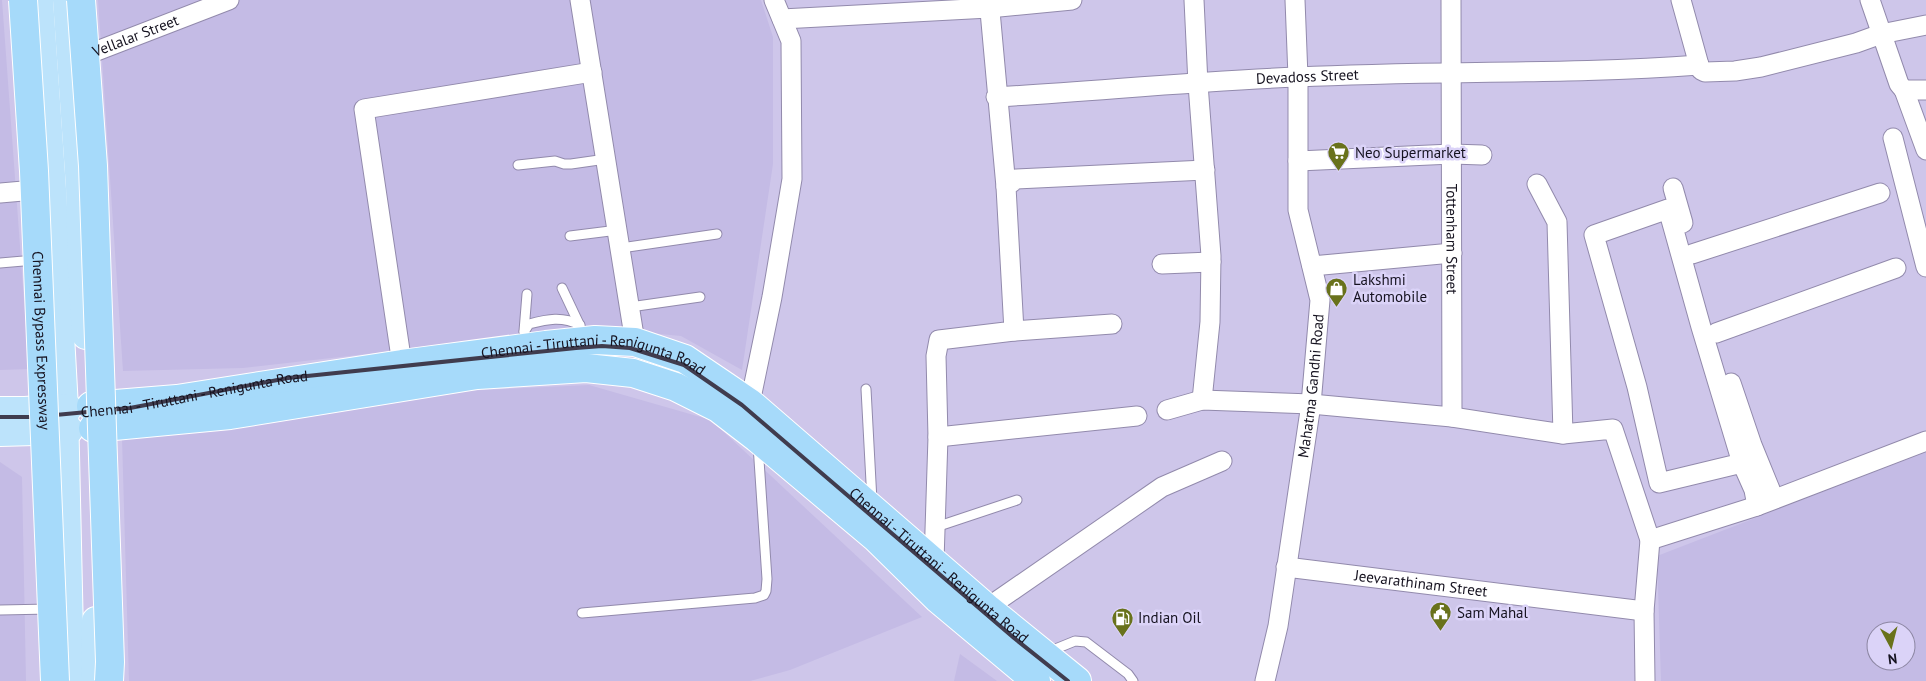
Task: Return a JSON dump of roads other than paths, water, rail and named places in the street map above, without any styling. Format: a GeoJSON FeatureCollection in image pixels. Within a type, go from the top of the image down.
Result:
{"type":"FeatureCollection","features":[{"type":"Feature","properties":{"kind":"highway","name":"Chennai Bypass Expressway"},"geometry":{"type":"LineString","coordinates":[[23,0],[35,181],[55,681]]}},
{"type":"Feature","properties":{"kind":"highway"},"geometry":{"type":"LineString","coordinates":[[81,0],[93,166],[110,662],[109,681]]}},
{"type":"Feature","properties":{"kind":"highway","name":"Chennai - Tiruttani - Renigunta Road"},"geometry":{"type":"LineString","coordinates":[[92,417],[178,399],[402,364],[523,340],[582,333],[595,340],[635,342],[685,359],[750,403],[986,608],[1077,681]]}},
{"type":"Feature","properties":{"kind":"highway","name":"Chennai - Tiruttani - Renigunta Road"},"geometry":{"type":"LineString","coordinates":[[92,417],[230,414],[478,375],[586,368],[633,373],[676,387],[718,408],[757,438],[876,538],[938,599],[1036,681]]}},
{"type":"Feature","properties":{"kind":"main road"},"geometry":{"type":"LineString","coordinates":[[39,0],[56,259],[63,419],[70,681]]}},
{"type":"Feature","properties":{"kind":"main road"},"geometry":{"type":"LineString","coordinates":[[67,0],[80,186],[82,270],[92,417],[97,648],[95,681]]}},
{"type":"Feature","properties":{"kind":"main road","name":"Chennai - Tiruttani - Renigunta Road"},"geometry":{"type":"LineString","coordinates":[[0,411],[63,419]]}},
{"type":"Feature","properties":{"kind":"main road","name":"Chennai - Tiruttani - Renigunta Road"},"geometry":{"type":"LineString","coordinates":[[0,432],[63,419],[92,417]]}},
{"type":"Feature","properties":{"kind":"street","name":"Vellalar Street"},"geometry":{"type":"LineString","coordinates":[[43,66],[71,61],[229,0]]}},
{"type":"Feature","properties":{"kind":"street"},"geometry":{"type":"LineString","coordinates":[[580,0],[635,342]]}},
{"type":"Feature","properties":{"kind":"street"},"geometry":{"type":"LineString","coordinates":[[750,403],[772,297],[792,179],[791,41],[774,0]]}},
{"type":"Feature","properties":{"kind":"street"},"geometry":{"type":"LineString","coordinates":[[782,19],[1072,0]]}},
{"type":"Feature","properties":{"kind":"street"},"geometry":{"type":"LineString","coordinates":[[1194,0],[1211,262],[1210,322],[1202,400]]}},
{"type":"Feature","properties":{"kind":"street","name":"Mahatma Gandhi Road"},"geometry":{"type":"LineString","coordinates":[[1265,681],[1278,626],[1311,404],[1320,300],[1298,210],[1298,77],[1295,0]]}},
{"type":"Feature","properties":{"kind":"street","name":"Tottenham Street"},"geometry":{"type":"LineString","coordinates":[[1451,0],[1452,417]]}},
{"type":"Feature","properties":{"kind":"street"},"geometry":{"type":"LineString","coordinates":[[1681,0],[1699,65],[1701,70],[1705,72],[1747,70],[1881,34],[1926,25]]}},
{"type":"Feature","properties":{"kind":"street"},"geometry":{"type":"LineString","coordinates":[[1870,0],[1899,84],[1904,90],[1925,146]]}},
{"type":"Feature","properties":{"kind":"street"},"geometry":{"type":"LineString","coordinates":[[989,4],[996,98],[1006,187],[1014,331]]}},
{"type":"Feature","properties":{"kind":"street","name":"Devadoss Street"},"geometry":{"type":"LineString","coordinates":[[996,98],[1298,77],[1452,72],[1621,70],[1699,65]]}},
{"type":"Feature","properties":{"kind":"street"},"geometry":{"type":"LineString","coordinates":[[402,364],[364,109],[592,72]]}},
{"type":"Feature","properties":{"kind":"street"},"geometry":{"type":"LineString","coordinates":[[1904,90],[1926,90]]}},
{"type":"Feature","properties":{"kind":"street"},"geometry":{"type":"LineString","coordinates":[[1893,138],[1926,267]]}},
{"type":"Feature","properties":{"kind":"street"},"geometry":{"type":"LineString","coordinates":[[1298,161],[1452,154],[1482,155]]}},
{"type":"Feature","properties":{"kind":"street"},"geometry":{"type":"LineString","coordinates":[[1006,187],[1016,179],[1205,170]]}},
{"type":"Feature","properties":{"kind":"street"},"geometry":{"type":"LineString","coordinates":[[1537,184],[1557,222],[1563,434]]}},
{"type":"Feature","properties":{"kind":"street"},"geometry":{"type":"LineString","coordinates":[[1673,188],[1749,436],[1765,502]]}},
{"type":"Feature","properties":{"kind":"street"},"geometry":{"type":"LineString","coordinates":[[0,193],[52,189]]}},
{"type":"Feature","properties":{"kind":"street"},"geometry":{"type":"LineString","coordinates":[[1692,254],[1880,193]]}},
{"type":"Feature","properties":{"kind":"street"},"geometry":{"type":"LineString","coordinates":[[1742,463],[1659,483],[1637,386],[1594,234],[1668,209],[1742,463],[1754,490],[1765,502]]}},
{"type":"Feature","properties":{"kind":"street"},"geometry":{"type":"LineString","coordinates":[[1312,266],[1452,253]]}},
{"type":"Feature","properties":{"kind":"street"},"geometry":{"type":"LineString","coordinates":[[1162,264],[1211,262]]}},
{"type":"Feature","properties":{"kind":"street"},"geometry":{"type":"LineString","coordinates":[[1716,332],[1896,268]]}},
{"type":"Feature","properties":{"kind":"street"},"geometry":{"type":"LineString","coordinates":[[934,561],[938,437],[936,356],[938,340],[1014,331],[1112,324]]}},
{"type":"Feature","properties":{"kind":"street"},"geometry":{"type":"LineString","coordinates":[[1167,410],[1202,400],[1311,404],[1452,417],[1563,434],[1613,429],[1650,540],[1644,611],[1645,681]]}},
{"type":"Feature","properties":{"kind":"street"},"geometry":{"type":"LineString","coordinates":[[938,437],[1137,416]]}},
{"type":"Feature","properties":{"kind":"street"},"geometry":{"type":"LineString","coordinates":[[1650,540],[1765,502],[1926,441]]}},
{"type":"Feature","properties":{"kind":"street"},"geometry":{"type":"LineString","coordinates":[[986,608],[1162,486],[1222,461]]}},
{"type":"Feature","properties":{"kind":"street","name":"Jeevarathinam Street"},"geometry":{"type":"LineString","coordinates":[[1286,567],[1644,611]]}},
{"type":"Feature","properties":{"kind":"lane"},"geometry":{"type":"LineString","coordinates":[[518,164],[555,161],[571,164],[606,159]]}},
{"type":"Feature","properties":{"kind":"lane"},"geometry":{"type":"LineString","coordinates":[[570,236],[619,239],[717,234]]}},
{"type":"Feature","properties":{"kind":"lane"},"geometry":{"type":"LineString","coordinates":[[0,263],[56,259]]}},
{"type":"Feature","properties":{"kind":"lane"},"geometry":{"type":"LineString","coordinates":[[562,288],[582,333]]}},
{"type":"Feature","properties":{"kind":"lane"},"geometry":{"type":"LineString","coordinates":[[523,340],[527,294]]}},
{"type":"Feature","properties":{"kind":"lane"},"geometry":{"type":"LineString","coordinates":[[630,307],[700,297]]}},
{"type":"Feature","properties":{"kind":"lane"},"geometry":{"type":"LineString","coordinates":[[866,389],[872,508]]}},
{"type":"Feature","properties":{"kind":"lane"},"geometry":{"type":"LineString","coordinates":[[582,613],[764,596],[767,585],[757,438]]}},
{"type":"Feature","properties":{"kind":"lane"},"geometry":{"type":"LineString","coordinates":[[936,527],[1017,500]]}},
{"type":"Feature","properties":{"kind":"lane"},"geometry":{"type":"LineString","coordinates":[[0,610],[68,609]]}},
{"type":"Feature","properties":{"kind":"lane"},"geometry":{"type":"LineString","coordinates":[[1044,654],[1075,641],[1086,642],[1128,674],[1132,681]]}},
{"type":"Feature","properties":{"kind":"railway"},"geometry":{"type":"LineString","coordinates":[[0,417],[34,417],[130,408],[288,378],[576,348],[602,346],[630,348],[684,365],[742,405],[1014,638],[1068,681]]}},
{"type":"Feature","properties":{"kind":"place","name":"Neo Supermarket"},"geometry":{"type":"Point","coordinates":[1339,172]}},
{"type":"Feature","properties":{"kind":"place","name":"Lakshmi Automobile"},"geometry":{"type":"Point","coordinates":[1337,308]}},
{"type":"Feature","properties":{"kind":"place","name":"Sam Mahal"},"geometry":{"type":"Point","coordinates":[1441,632]}},
{"type":"Feature","properties":{"kind":"place","name":"Indian Oil"},"geometry":{"type":"Point","coordinates":[1122,637]}}]}
